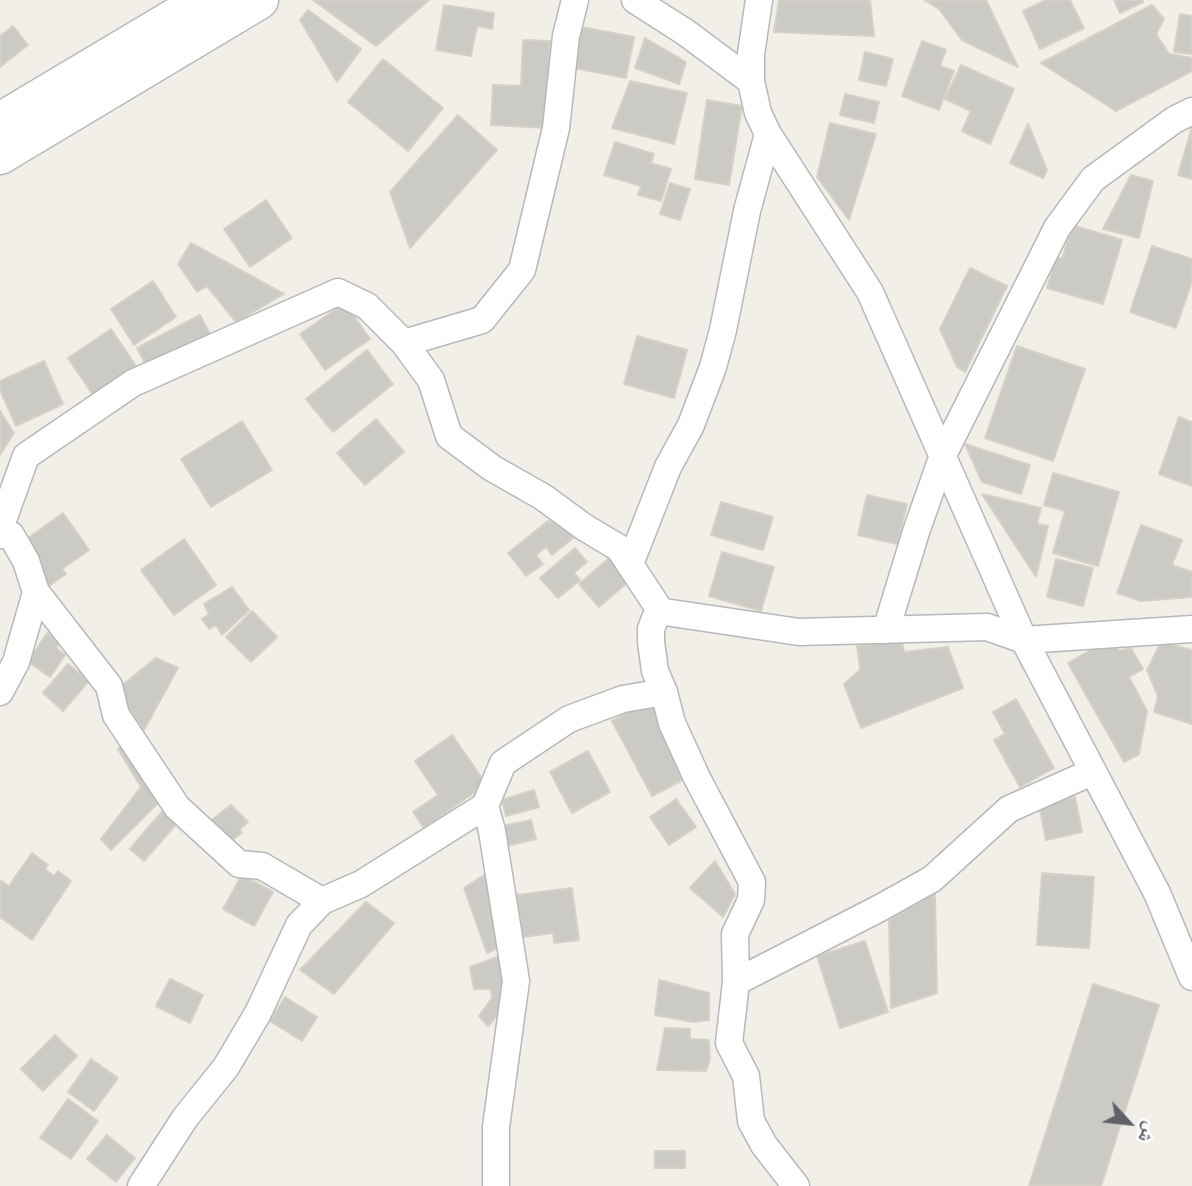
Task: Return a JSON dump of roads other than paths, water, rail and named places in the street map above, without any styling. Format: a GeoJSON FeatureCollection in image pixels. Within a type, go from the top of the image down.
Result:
{"type":"FeatureCollection","features":[{"type":"Feature","properties":{"kind":"main road"},"geometry":{"type":"LineString","coordinates":[[0,155],[259,0]]}},
{"type":"Feature","properties":{"kind":"main road"},"geometry":{"type":"LineString","coordinates":[[0,122],[201,1]]}},
{"type":"Feature","properties":{"kind":"street"},"geometry":{"type":"LineString","coordinates":[[404,342],[482,320],[522,270],[556,128],[566,36],[575,0]]}},
{"type":"Feature","properties":{"kind":"street"},"geometry":{"type":"LineString","coordinates":[[635,0],[685,32],[751,81]]}},
{"type":"Feature","properties":{"kind":"street"},"geometry":{"type":"LineString","coordinates":[[759,0],[751,54],[751,81],[758,113],[768,134],[870,292],[1024,640],[1157,893],[1192,977]]}},
{"type":"Feature","properties":{"kind":"street"},"geometry":{"type":"LineString","coordinates":[[886,630],[943,455],[1057,228],[1093,180],[1174,120],[1192,111]]}},
{"type":"Feature","properties":{"kind":"street"},"geometry":{"type":"LineString","coordinates":[[630,564],[668,467],[691,425],[713,367],[747,211],[768,134]]}},
{"type":"Feature","properties":{"kind":"street"},"geometry":{"type":"LineString","coordinates":[[0,528],[26,457],[132,383],[338,292],[367,306],[404,342],[432,380],[449,436],[492,468],[543,497],[583,527],[619,548],[658,611]]}},
{"type":"Feature","properties":{"kind":"street"},"geometry":{"type":"LineString","coordinates":[[0,535],[10,535],[26,561],[36,592],[109,686],[116,715],[177,807],[239,864],[262,866],[322,901]]}},
{"type":"Feature","properties":{"kind":"street"},"geometry":{"type":"LineString","coordinates":[[0,692],[16,662],[36,592]]}},
{"type":"Feature","properties":{"kind":"street"},"geometry":{"type":"LineString","coordinates":[[658,611],[799,632],[987,627],[1024,640],[1192,629]]}},
{"type":"Feature","properties":{"kind":"street"},"geometry":{"type":"LineString","coordinates":[[658,611],[651,629],[651,642],[655,671],[672,723],[752,882],[751,900],[736,934],[736,982],[729,1044],[746,1076],[751,1121],[764,1145],[796,1186]]}},
{"type":"Feature","properties":{"kind":"street"},"geometry":{"type":"LineString","coordinates":[[141,1186],[185,1118],[226,1067],[258,1013],[299,925],[322,901],[361,884],[485,806],[503,763],[569,719],[623,699],[664,692]]}},
{"type":"Feature","properties":{"kind":"street"},"geometry":{"type":"LineString","coordinates":[[736,982],[880,908],[932,878],[1009,809],[1092,772]]}},
{"type":"Feature","properties":{"kind":"street"},"geometry":{"type":"LineString","coordinates":[[485,806],[492,831],[516,981],[496,1127],[496,1186]]}}]}
